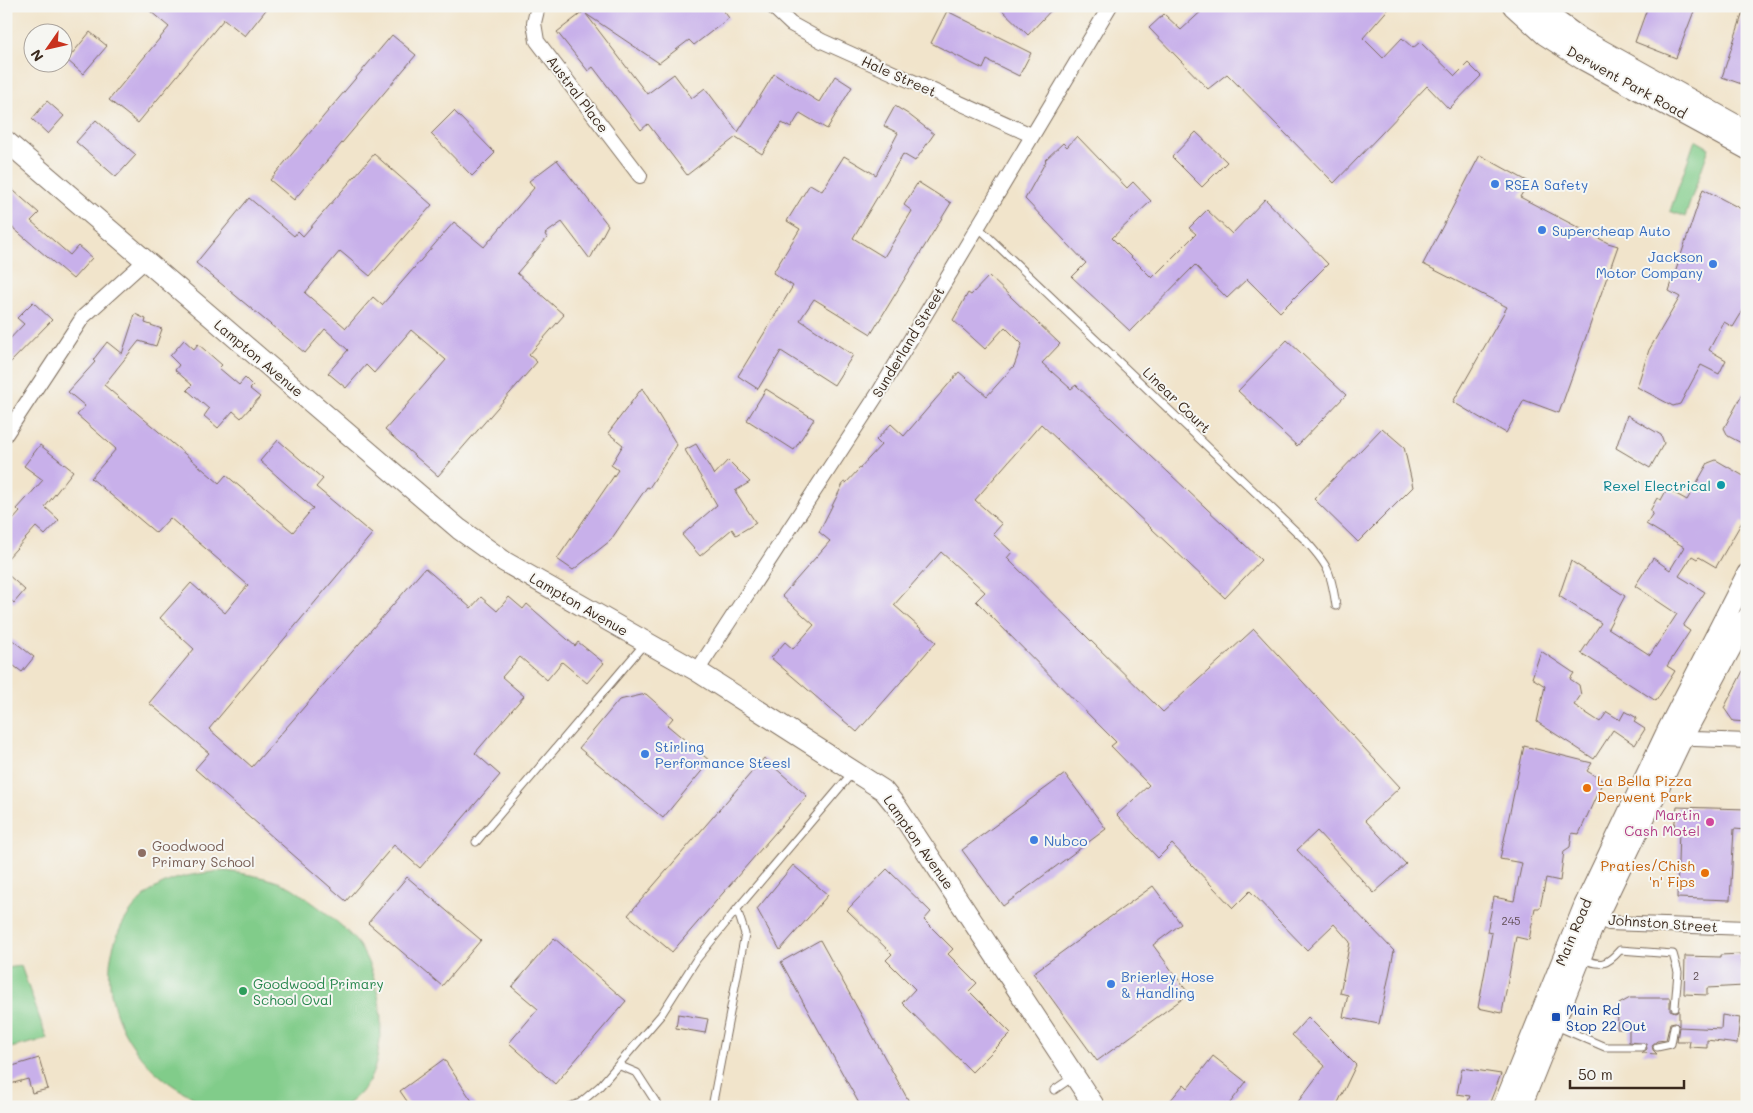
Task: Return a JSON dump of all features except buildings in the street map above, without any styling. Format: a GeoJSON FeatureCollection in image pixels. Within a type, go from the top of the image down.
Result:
{"type":"FeatureCollection","features":[{"type":"Feature","properties":{"kind":"street","name":"Austral Place"},"geometry":{"type":"LineString","coordinates":[[538,6],[534,23],[538,41],[640,176]]}},
{"type":"Feature","properties":{"kind":"street","name":"Hale Street"},"geometry":{"type":"LineString","coordinates":[[772,6],[791,24],[822,41],[1031,135]]}},
{"type":"Feature","properties":{"kind":"street","name":"Sunderland Street"},"geometry":{"type":"LineString","coordinates":[[697,671],[879,392],[1031,135],[1110,6]]}},
{"type":"Feature","properties":{"kind":"street","name":"Derwent Park Road"},"geometry":{"type":"LineString","coordinates":[[1513,6],[1545,35],[1582,59],[1747,149]]}},
{"type":"Feature","properties":{"kind":"street","name":"Derwent Park Road"},"geometry":{"type":"LineString","coordinates":[[1546,9],[1580,38],[1747,131]]}},
{"type":"Feature","properties":{"kind":"street","name":"Lampton Avenue"},"geometry":{"type":"LineString","coordinates":[[6,141],[459,529],[505,562],[697,671],[883,790],[897,806],[1095,1107]]}},
{"type":"Feature","properties":{"kind":"street"},"geometry":{"type":"LineString","coordinates":[[6,434],[83,316],[145,261]]}},
{"type":"Feature","properties":{"kind":"street","name":"Main Road"},"geometry":{"type":"LineString","coordinates":[[1503,1107],[1589,914],[1675,733],[1747,574]]}},
{"type":"Feature","properties":{"kind":"street","name":"Main Road"},"geometry":{"type":"LineString","coordinates":[[1675,733],[1747,618]]}},
{"type":"Feature","properties":{"kind":"street"},"geometry":{"type":"LineString","coordinates":[[1675,733],[1747,741]]}},
{"type":"Feature","properties":{"kind":"street","name":"Main Road"},"geometry":{"type":"LineString","coordinates":[[1521,1107],[1580,958],[1589,914]]}},
{"type":"Feature","properties":{"kind":"street","name":"Johnston Street"},"geometry":{"type":"LineString","coordinates":[[1589,914],[1609,923],[1747,928]]}},
{"type":"Feature","properties":{"kind":"lane","name":"Linear Court"},"geometry":{"type":"LineString","coordinates":[[977,226],[1304,538],[1323,560],[1332,577],[1336,606]]}},
{"type":"Feature","properties":{"kind":"lane"},"geometry":{"type":"LineString","coordinates":[[476,842],[645,642]]}},
{"type":"Feature","properties":{"kind":"lane"},"geometry":{"type":"LineString","coordinates":[[568,1107],[580,1103],[600,1086],[662,1014],[696,960],[854,771]]}},
{"type":"Feature","properties":{"kind":"lane"},"geometry":{"type":"LineString","coordinates":[[712,1107],[745,934],[737,909]]}},
{"type":"Feature","properties":{"kind":"lane"},"geometry":{"type":"LineString","coordinates":[[1580,958],[1599,965],[1608,962],[1620,950],[1673,954],[1678,972],[1675,1007]]}},
{"type":"Feature","properties":{"kind":"lane"},"geometry":{"type":"LineString","coordinates":[[1553,1025],[1605,1047],[1642,1047]]}},
{"type":"Feature","properties":{"kind":"lane"},"geometry":{"type":"LineString","coordinates":[[1657,1047],[1671,1044],[1674,1027]]}},
{"type":"Feature","properties":{"kind":"lane"},"geometry":{"type":"LineString","coordinates":[[618,1065],[637,1073],[659,1107]]}},
{"type":"Feature","properties":{"kind":"lane"},"geometry":{"type":"LineString","coordinates":[[1054,1090],[1075,1076]]}},
{"type":"Feature","properties":{"kind":"green space"},"geometry":{"type":"Polygon","coordinates":[[[1695,140],[1709,148],[1685,217],[1670,211],[1695,140]]]}},
{"type":"Feature","properties":{"kind":"green space","name":"Goodwood Primary School Oval"},"geometry":{"type":"Polygon","coordinates":[[[225,871],[265,878],[293,889],[342,926],[364,954],[377,990],[381,1015],[380,1039],[371,1078],[344,1107],[221,1108],[208,1106],[162,1077],[144,1061],[130,1041],[119,1020],[112,998],[110,974],[112,951],[121,927],[128,915],[147,894],[167,882],[191,875],[225,871]]]}},
{"type":"Feature","properties":{"kind":"green space"},"geometry":{"type":"Polygon","coordinates":[[[21,966],[47,1039],[6,1049],[6,968],[21,966]]]}},
{"type":"Feature","properties":{"kind":"place","name":"RSEA Safety"},"geometry":{"type":"Point","coordinates":[1495,184]}},
{"type":"Feature","properties":{"kind":"place","name":"Supercheap Auto"},"geometry":{"type":"Point","coordinates":[1542,230]}},
{"type":"Feature","properties":{"kind":"place","name":"Jackson Motor Company"},"geometry":{"type":"Point","coordinates":[1713,264]}},
{"type":"Feature","properties":{"kind":"place","name":"Rexel Electrical"},"geometry":{"type":"Point","coordinates":[1721,485]}},
{"type":"Feature","properties":{"kind":"place","name":"Stirling Performance Steesl"},"geometry":{"type":"Point","coordinates":[645,754]}},
{"type":"Feature","properties":{"kind":"place","name":"La Bella Pizza Derwent Park"},"geometry":{"type":"Point","coordinates":[1587,788]}},
{"type":"Feature","properties":{"kind":"place","name":"Martin Cash Motel"},"geometry":{"type":"Point","coordinates":[1710,822]}},
{"type":"Feature","properties":{"kind":"place","name":"Nubco"},"geometry":{"type":"Point","coordinates":[1034,840]}},
{"type":"Feature","properties":{"kind":"place","name":"Goodwood Primary School"},"geometry":{"type":"Point","coordinates":[142,853]}},
{"type":"Feature","properties":{"kind":"place","name":"Praties/Chish 'n' Fips"},"geometry":{"type":"Point","coordinates":[1705,873]}},
{"type":"Feature","properties":{"kind":"place","name":"Brierley Hose & Handling"},"geometry":{"type":"Point","coordinates":[1111,984]}},
{"type":"Feature","properties":{"kind":"place","name":"Goodwood Primary School Oval"},"geometry":{"type":"Point","coordinates":[243,991]}},
{"type":"Feature","properties":{"kind":"place","name":"Main Rd Stop 22 Out"},"geometry":{"type":"Point","coordinates":[1556,1017]}}]}
